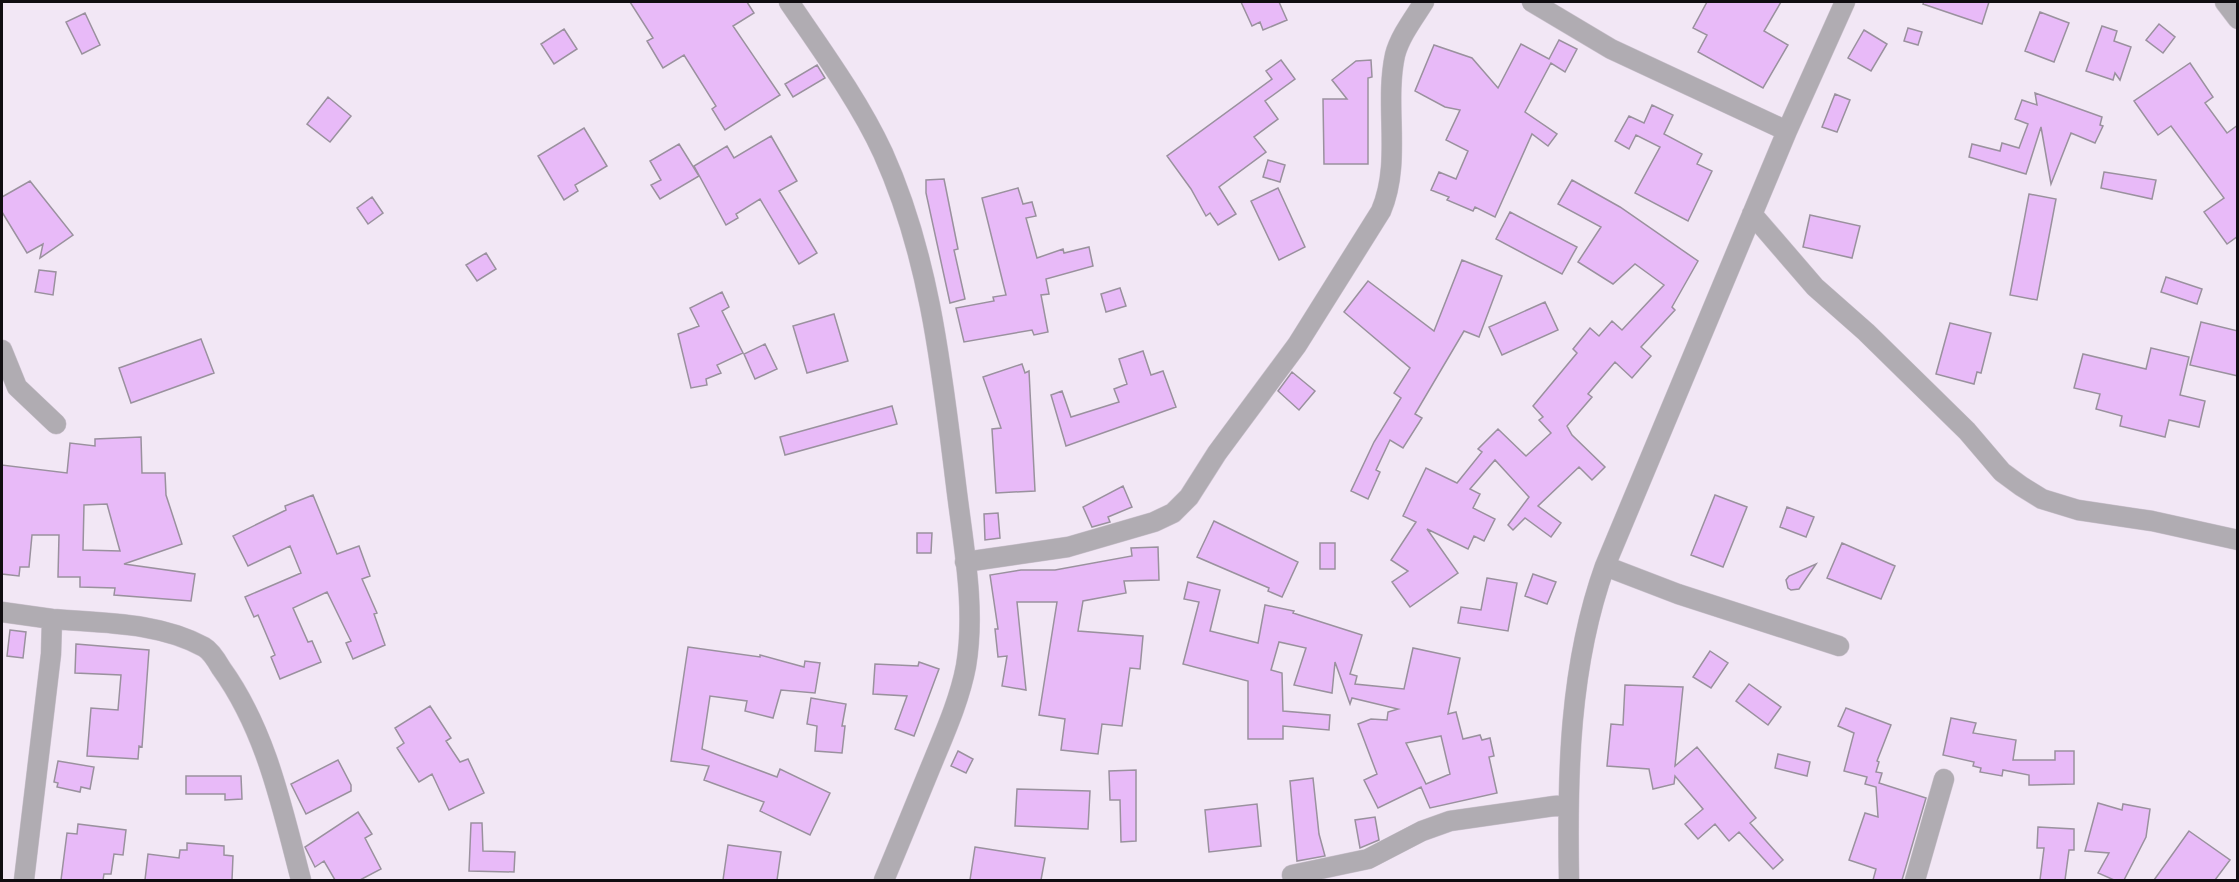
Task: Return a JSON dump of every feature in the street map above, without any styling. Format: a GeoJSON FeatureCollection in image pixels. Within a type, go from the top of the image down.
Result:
{"type":"FeatureCollection","features":[{"type":"Feature","properties":{"kind":"street"},"geometry":{"type":"LineString","coordinates":[[789,2],[832,64],[882,151],[907,214],[924,272],[946,405],[970,608],[966,667],[943,736],[884,880]]}},
{"type":"Feature","properties":{"kind":"street"},"geometry":{"type":"LineString","coordinates":[[965,562],[1090,542],[1154,522],[1173,513],[1189,497],[1217,453],[1297,345],[1381,211],[1388,196],[1391,175],[1391,93],[1396,54],[1424,2]]}},
{"type":"Feature","properties":{"kind":"street"},"geometry":{"type":"LineString","coordinates":[[1532,2],[1611,49],[1787,131]]}},
{"type":"Feature","properties":{"kind":"street"},"geometry":{"type":"LineString","coordinates":[[1569,880],[1568,804],[1580,658],[1589,610],[1605,566],[1752,214],[1845,2]]}},
{"type":"Feature","properties":{"kind":"street"},"geometry":{"type":"LineString","coordinates":[[2224,2],[2238,19]]}},
{"type":"Feature","properties":{"kind":"street"},"geometry":{"type":"LineString","coordinates":[[1752,214],[1815,287],[1852,319],[1967,431],[2002,472],[2021,486],[2042,499],[2078,510],[2152,521],[2238,540]]}},
{"type":"Feature","properties":{"kind":"street"},"geometry":{"type":"LineString","coordinates":[[2,350],[17,387],[56,424]]}},
{"type":"Feature","properties":{"kind":"street"},"geometry":{"type":"LineString","coordinates":[[1605,566],[1678,594],[1839,646]]}},
{"type":"Feature","properties":{"kind":"street"},"geometry":{"type":"LineString","coordinates":[[2,612],[130,626],[176,635],[207,648],[242,697],[276,784],[302,880]]}},
{"type":"Feature","properties":{"kind":"street"},"geometry":{"type":"LineString","coordinates":[[24,880],[48,677],[52,618]]}},
{"type":"Feature","properties":{"kind":"street"},"geometry":{"type":"LineString","coordinates":[[1915,880],[1944,779]]}},
{"type":"Feature","properties":{"kind":"street"},"geometry":{"type":"LineString","coordinates":[[1292,875],[1368,859],[1422,831],[1450,821],[1568,804]]}},
{"type":"Feature","properties":{"kind":"building"},"geometry":{"type":"Polygon","coordinates":[[[630,2],[747,2],[754,13],[733,26],[780,95],[725,130],[712,109],[716,106],[684,55],[663,68],[647,41],[653,38],[630,2]]]}},
{"type":"Feature","properties":{"kind":"building"},"geometry":{"type":"Polygon","coordinates":[[[1241,2],[1279,2],[1287,20],[1263,30],[1260,22],[1252,26],[1241,2]]]}},
{"type":"Feature","properties":{"kind":"building"},"geometry":{"type":"Polygon","coordinates":[[[1707,2],[1781,2],[1764,31],[1788,45],[1763,88],[1698,52],[1707,35],[1693,28],[1707,2]]]}},
{"type":"Feature","properties":{"kind":"building"},"geometry":{"type":"Polygon","coordinates":[[[1924,2],[1989,2],[1982,24],[1923,4],[1924,2]]]}},
{"type":"Feature","properties":{"kind":"building"},"geometry":{"type":"Polygon","coordinates":[[[2040,12],[2069,23],[2054,62],[2025,51],[2040,12]]]}},
{"type":"Feature","properties":{"kind":"building"},"geometry":{"type":"Polygon","coordinates":[[[85,13],[100,45],[82,54],[66,22],[85,13]]]}},
{"type":"Feature","properties":{"kind":"building"},"geometry":{"type":"Polygon","coordinates":[[[2159,24],[2175,37],[2163,53],[2146,40],[2159,24]]]}},
{"type":"Feature","properties":{"kind":"building"},"geometry":{"type":"Polygon","coordinates":[[[2102,26],[2117,31],[2114,41],[2131,47],[2120,80],[2115,73],[2113,80],[2086,71],[2102,26]]]}},
{"type":"Feature","properties":{"kind":"building"},"geometry":{"type":"Polygon","coordinates":[[[1908,28],[1922,32],[1918,45],[1904,41],[1908,28]]]}},
{"type":"Feature","properties":{"kind":"building"},"geometry":{"type":"Polygon","coordinates":[[[564,29],[577,49],[554,64],[541,44],[564,29]]]}},
{"type":"Feature","properties":{"kind":"building"},"geometry":{"type":"Polygon","coordinates":[[[1864,30],[1887,44],[1871,71],[1848,58],[1864,30]]]}},
{"type":"Feature","properties":{"kind":"building"},"geometry":{"type":"Polygon","coordinates":[[[1559,40],[1577,49],[1565,72],[1551,63],[1525,112],[1557,134],[1548,146],[1532,134],[1495,217],[1475,207],[1473,211],[1431,190],[1439,172],[1456,179],[1468,151],[1446,140],[1460,110],[1445,107],[1415,91],[1434,45],[1472,58],[1498,88],[1521,44],[1549,59],[1559,40]]]}},
{"type":"Feature","properties":{"kind":"building"},"geometry":{"type":"Polygon","coordinates":[[[1281,60],[1295,79],[1265,101],[1278,119],[1254,137],[1266,152],[1219,187],[1236,214],[1218,225],[1210,213],[1206,216],[1191,189],[1167,156],[1272,79],[1266,71],[1281,60]]]}},
{"type":"Feature","properties":{"kind":"building"},"geometry":{"type":"Polygon","coordinates":[[[1371,60],[1372,77],[1368,78],[1368,164],[1324,164],[1323,99],[1347,99],[1332,80],[1356,61],[1371,60]]]}},
{"type":"Feature","properties":{"kind":"building"},"geometry":{"type":"Polygon","coordinates":[[[2190,63],[2213,97],[2205,103],[2227,133],[2238,125],[2238,236],[2227,244],[2204,212],[2224,198],[2171,126],[2158,135],[2134,101],[2190,63]]]}},
{"type":"Feature","properties":{"kind":"building"},"geometry":{"type":"Polygon","coordinates":[[[817,65],[825,78],[793,97],[785,84],[817,65]]]}},
{"type":"Feature","properties":{"kind":"building"},"geometry":{"type":"Polygon","coordinates":[[[2035,93],[2102,117],[2100,125],[2103,126],[2095,143],[2071,133],[2051,184],[2041,127],[2026,174],[1969,157],[1972,144],[2000,151],[2002,143],[2019,148],[2028,124],[2015,119],[2022,100],[2037,105],[2035,93]]]}},
{"type":"Feature","properties":{"kind":"building"},"geometry":{"type":"Polygon","coordinates":[[[1835,94],[1850,100],[1837,132],[1822,127],[1835,94]]]}},
{"type":"Feature","properties":{"kind":"building"},"geometry":{"type":"Polygon","coordinates":[[[328,97],[351,116],[330,142],[307,124],[328,97]]]}},
{"type":"Feature","properties":{"kind":"building"},"geometry":{"type":"Polygon","coordinates":[[[1652,105],[1673,115],[1664,134],[1702,154],[1697,164],[1712,171],[1688,221],[1635,193],[1660,147],[1636,135],[1629,149],[1615,141],[1629,116],[1644,123],[1652,105]]]}},
{"type":"Feature","properties":{"kind":"building"},"geometry":{"type":"Polygon","coordinates":[[[584,128],[607,166],[575,185],[578,191],[564,200],[538,156],[584,128]]]}},
{"type":"Feature","properties":{"kind":"building"},"geometry":{"type":"Polygon","coordinates":[[[771,136],[797,181],[779,191],[817,253],[799,264],[760,199],[736,214],[738,218],[726,225],[694,166],[727,146],[734,158],[771,136]]]}},
{"type":"Feature","properties":{"kind":"building"},"geometry":{"type":"Polygon","coordinates":[[[679,144],[699,176],[660,199],[651,185],[661,180],[650,161],[679,144]]]}},
{"type":"Feature","properties":{"kind":"building"},"geometry":{"type":"Polygon","coordinates":[[[1268,160],[1285,165],[1280,182],[1263,177],[1268,160]]]}},
{"type":"Feature","properties":{"kind":"building"},"geometry":{"type":"Polygon","coordinates":[[[2104,172],[2156,180],[2152,199],[2101,188],[2104,172]]]}},
{"type":"Feature","properties":{"kind":"building"},"geometry":{"type":"Polygon","coordinates":[[[944,179],[958,249],[954,250],[965,299],[950,303],[926,193],[926,180],[944,179]]]}},
{"type":"Feature","properties":{"kind":"building"},"geometry":{"type":"Polygon","coordinates":[[[1572,180],[1620,207],[1698,261],[1672,307],[1675,310],[1641,347],[1651,356],[1632,378],[1615,362],[1588,394],[1592,397],[1567,426],[1572,435],[1605,467],[1592,480],[1579,467],[1538,506],[1561,523],[1551,537],[1525,518],[1513,530],[1508,525],[1529,497],[1495,460],[1470,489],[1480,494],[1473,508],[1495,519],[1484,541],[1474,536],[1468,549],[1427,529],[1458,573],[1410,607],[1392,582],[1408,571],[1391,560],[1416,522],[1403,516],[1426,468],[1457,483],[1482,452],[1478,449],[1498,429],[1526,456],[1551,433],[1539,420],[1543,417],[1533,406],[1577,353],[1573,349],[1590,328],[1599,336],[1612,321],[1622,330],[1664,285],[1635,264],[1613,284],[1578,262],[1601,227],[1558,204],[1572,180]]]}},
{"type":"Feature","properties":{"kind":"building"},"geometry":{"type":"Polygon","coordinates":[[[30,181],[73,235],[40,258],[43,244],[27,253],[2,212],[2,197],[30,181]]]}},
{"type":"Feature","properties":{"kind":"building"},"geometry":{"type":"Polygon","coordinates":[[[1018,188],[1023,204],[1032,202],[1036,216],[1026,218],[1037,258],[1063,249],[1064,253],[1089,247],[1093,266],[1046,279],[1049,294],[1041,295],[1048,332],[1034,335],[1032,330],[964,342],[956,308],[994,301],[993,297],[1006,295],[982,198],[1018,188]]]}},
{"type":"Feature","properties":{"kind":"building"},"geometry":{"type":"Polygon","coordinates":[[[1278,188],[1305,247],[1279,260],[1251,201],[1278,188]]]}},
{"type":"Feature","properties":{"kind":"building"},"geometry":{"type":"Polygon","coordinates":[[[2029,194],[2056,199],[2037,300],[2010,295],[2029,194]]]}},
{"type":"Feature","properties":{"kind":"building"},"geometry":{"type":"Polygon","coordinates":[[[372,197],[383,213],[368,224],[357,208],[372,197]]]}},
{"type":"Feature","properties":{"kind":"building"},"geometry":{"type":"Polygon","coordinates":[[[1510,212],[1577,247],[1562,274],[1496,239],[1510,212]]]}},
{"type":"Feature","properties":{"kind":"building"},"geometry":{"type":"Polygon","coordinates":[[[1810,215],[1860,226],[1852,258],[1803,247],[1810,215]]]}},
{"type":"Feature","properties":{"kind":"building"},"geometry":{"type":"Polygon","coordinates":[[[486,253],[496,269],[477,281],[466,265],[486,253]]]}},
{"type":"Feature","properties":{"kind":"building"},"geometry":{"type":"Polygon","coordinates":[[[1462,260],[1502,276],[1479,337],[1464,331],[1415,414],[1422,418],[1403,448],[1390,440],[1376,470],[1380,472],[1368,499],[1351,491],[1374,442],[1401,398],[1394,393],[1410,368],[1344,312],[1368,281],[1434,331],[1462,260]]]}},
{"type":"Feature","properties":{"kind":"building"},"geometry":{"type":"Polygon","coordinates":[[[39,270],[56,272],[53,295],[35,292],[39,270]]]}},
{"type":"Feature","properties":{"kind":"building"},"geometry":{"type":"Polygon","coordinates":[[[2166,277],[2202,289],[2197,304],[2161,292],[2166,277]]]}},
{"type":"Feature","properties":{"kind":"building"},"geometry":{"type":"Polygon","coordinates":[[[1120,288],[1126,306],[1106,312],[1101,294],[1120,288]]]}},
{"type":"Feature","properties":{"kind":"building"},"geometry":{"type":"Polygon","coordinates":[[[722,292],[729,307],[722,311],[743,353],[717,365],[721,373],[706,379],[707,385],[691,388],[678,334],[699,326],[690,308],[722,292]]]}},
{"type":"Feature","properties":{"kind":"building"},"geometry":{"type":"Polygon","coordinates":[[[1545,302],[1558,330],[1502,355],[1489,327],[1545,302]]]}},
{"type":"Feature","properties":{"kind":"building"},"geometry":{"type":"Polygon","coordinates":[[[834,314],[848,361],[807,373],[793,326],[834,314]]]}},
{"type":"Feature","properties":{"kind":"building"},"geometry":{"type":"Polygon","coordinates":[[[2201,322],[2238,331],[2238,376],[2190,365],[2201,322]]]}},
{"type":"Feature","properties":{"kind":"building"},"geometry":{"type":"Polygon","coordinates":[[[1950,323],[1991,333],[1981,373],[1977,372],[1974,384],[1936,374],[1950,323]]]}},
{"type":"Feature","properties":{"kind":"building"},"geometry":{"type":"Polygon","coordinates":[[[201,339],[214,373],[131,403],[119,368],[201,339]]]}},
{"type":"Feature","properties":{"kind":"building"},"geometry":{"type":"Polygon","coordinates":[[[765,344],[777,369],[755,379],[744,354],[765,344]]]}},
{"type":"Feature","properties":{"kind":"building"},"geometry":{"type":"Polygon","coordinates":[[[2151,348],[2189,357],[2180,395],[2205,401],[2199,427],[2169,420],[2165,437],[2120,426],[2122,416],[2096,409],[2100,394],[2074,388],[2083,354],[2146,369],[2151,348]]]}},
{"type":"Feature","properties":{"kind":"building"},"geometry":{"type":"Polygon","coordinates":[[[1143,351],[1151,375],[1163,371],[1176,407],[1066,446],[1051,395],[1062,391],[1071,417],[1119,402],[1114,389],[1127,384],[1119,359],[1143,351]]]}},
{"type":"Feature","properties":{"kind":"building"},"geometry":{"type":"Polygon","coordinates":[[[1022,364],[1025,373],[1029,371],[1035,491],[996,493],[992,429],[1001,428],[983,377],[1022,364]]]}},
{"type":"Feature","properties":{"kind":"building"},"geometry":{"type":"Polygon","coordinates":[[[1292,372],[1315,391],[1299,410],[1278,391],[1292,372]]]}},
{"type":"Feature","properties":{"kind":"building"},"geometry":{"type":"Polygon","coordinates":[[[892,406],[897,424],[785,455],[780,437],[892,406]]]}},
{"type":"Feature","properties":{"kind":"building"},"geometry":{"type":"Polygon","coordinates":[[[141,437],[142,473],[165,473],[166,495],[182,544],[124,564],[195,574],[191,601],[114,595],[115,588],[80,587],[80,577],[58,577],[59,535],[32,535],[29,567],[20,567],[19,576],[2,574],[2,465],[67,473],[70,443],[95,446],[95,439],[141,437]],[[107,504],[84,505],[83,550],[120,551],[107,504]]]}},
{"type":"Feature","properties":{"kind":"building"},"geometry":{"type":"Polygon","coordinates":[[[1123,486],[1132,507],[1108,517],[1110,522],[1092,527],[1083,507],[1123,486]]]}},
{"type":"Feature","properties":{"kind":"building"},"geometry":{"type":"Polygon","coordinates":[[[313,495],[337,554],[359,546],[370,576],[362,579],[377,613],[374,614],[385,645],[353,659],[346,643],[351,641],[327,592],[293,608],[308,642],[312,641],[321,662],[280,679],[271,657],[275,655],[258,615],[254,617],[245,597],[301,573],[290,546],[248,566],[233,536],[286,510],[285,506],[313,495]]]}},
{"type":"Feature","properties":{"kind":"building"},"geometry":{"type":"Polygon","coordinates":[[[1715,495],[1747,507],[1723,567],[1691,555],[1715,495]]]}},
{"type":"Feature","properties":{"kind":"building"},"geometry":{"type":"Polygon","coordinates":[[[1787,507],[1814,517],[1806,537],[1780,527],[1787,507]]]}},
{"type":"Feature","properties":{"kind":"building"},"geometry":{"type":"Polygon","coordinates":[[[998,513],[1000,538],[985,540],[984,514],[998,513]]]}},
{"type":"Feature","properties":{"kind":"building"},"geometry":{"type":"Polygon","coordinates":[[[1214,521],[1298,562],[1282,597],[1268,591],[1269,588],[1197,557],[1214,521]]]}},
{"type":"Feature","properties":{"kind":"building"},"geometry":{"type":"Polygon","coordinates":[[[917,533],[932,533],[931,553],[917,553],[917,533]]]}},
{"type":"Feature","properties":{"kind":"building"},"geometry":{"type":"Polygon","coordinates":[[[1320,543],[1335,543],[1335,569],[1320,569],[1320,543]]]}},
{"type":"Feature","properties":{"kind":"building"},"geometry":{"type":"Polygon","coordinates":[[[1842,543],[1895,566],[1881,599],[1827,578],[1842,543]]]}},
{"type":"Feature","properties":{"kind":"building"},"geometry":{"type":"Polygon","coordinates":[[[1158,547],[1159,580],[1124,581],[1126,593],[1083,601],[1078,631],[1143,636],[1140,669],[1130,668],[1122,726],[1102,724],[1098,754],[1061,750],[1065,719],[1039,715],[1057,602],[1017,602],[1026,690],[1002,686],[1007,656],[998,657],[995,629],[998,629],[990,575],[1021,570],[1055,570],[1132,556],[1131,548],[1158,547]]]}},
{"type":"Feature","properties":{"kind":"building"},"geometry":{"type":"Polygon","coordinates":[[[1816,564],[1799,589],[1788,588],[1786,580],[1789,576],[1816,564]]]}},
{"type":"Feature","properties":{"kind":"building"},"geometry":{"type":"Polygon","coordinates":[[[1533,574],[1556,582],[1547,604],[1525,596],[1533,574]]]}},
{"type":"Feature","properties":{"kind":"building"},"geometry":{"type":"Polygon","coordinates":[[[1487,578],[1517,583],[1508,631],[1458,623],[1461,607],[1481,610],[1487,578]]]}},
{"type":"Feature","properties":{"kind":"building"},"geometry":{"type":"Polygon","coordinates":[[[1188,582],[1220,590],[1210,631],[1258,643],[1265,605],[1294,611],[1293,613],[1362,635],[1350,674],[1357,676],[1355,684],[1404,689],[1413,648],[1460,658],[1448,714],[1456,712],[1463,739],[1480,735],[1482,740],[1490,738],[1494,756],[1489,757],[1497,793],[1430,808],[1421,787],[1378,808],[1364,780],[1377,774],[1358,724],[1371,719],[1387,720],[1388,712],[1398,709],[1352,698],[1350,704],[1335,662],[1332,693],[1294,685],[1306,648],[1279,642],[1271,670],[1282,673],[1283,711],[1330,715],[1329,730],[1283,726],[1283,739],[1248,739],[1248,681],[1183,664],[1199,602],[1184,599],[1188,582]],[[1441,736],[1406,743],[1426,784],[1450,774],[1441,736]]]}},
{"type":"Feature","properties":{"kind":"building"},"geometry":{"type":"Polygon","coordinates":[[[10,630],[26,632],[23,658],[7,656],[10,630]]]}},
{"type":"Feature","properties":{"kind":"building"},"geometry":{"type":"Polygon","coordinates":[[[76,644],[149,650],[142,747],[139,746],[138,759],[87,756],[91,708],[118,710],[121,675],[75,673],[76,644]]]}},
{"type":"Feature","properties":{"kind":"building"},"geometry":{"type":"Polygon","coordinates":[[[688,647],[760,657],[760,655],[804,667],[805,661],[820,663],[815,693],[781,690],[773,718],[745,711],[747,701],[710,696],[702,749],[777,777],[780,769],[830,793],[810,835],[760,811],[764,802],[704,780],[709,766],[671,761],[688,647]]]}},
{"type":"Feature","properties":{"kind":"building"},"geometry":{"type":"Polygon","coordinates":[[[1710,651],[1728,663],[1711,688],[1693,677],[1710,651]]]}},
{"type":"Feature","properties":{"kind":"building"},"geometry":{"type":"Polygon","coordinates":[[[919,662],[939,669],[914,736],[895,729],[907,696],[873,694],[875,664],[918,666],[919,662]]]}},
{"type":"Feature","properties":{"kind":"building"},"geometry":{"type":"Polygon","coordinates":[[[1749,684],[1781,707],[1768,725],[1736,701],[1749,684]]]}},
{"type":"Feature","properties":{"kind":"building"},"geometry":{"type":"Polygon","coordinates":[[[1625,685],[1683,687],[1675,766],[1697,747],[1756,818],[1750,823],[1783,860],[1773,869],[1739,832],[1729,841],[1715,824],[1698,839],[1685,824],[1703,809],[1675,776],[1674,784],[1653,789],[1649,769],[1607,766],[1611,724],[1623,725],[1625,685]]]}},
{"type":"Feature","properties":{"kind":"building"},"geometry":{"type":"Polygon","coordinates":[[[811,698],[846,704],[842,726],[845,726],[842,753],[815,751],[817,726],[807,724],[811,698]]]}},
{"type":"Feature","properties":{"kind":"building"},"geometry":{"type":"Polygon","coordinates":[[[430,706],[451,738],[446,741],[460,762],[468,759],[484,793],[449,810],[432,774],[419,782],[397,748],[404,743],[395,728],[430,706]]]}},
{"type":"Feature","properties":{"kind":"building"},"geometry":{"type":"Polygon","coordinates":[[[1846,708],[1891,725],[1877,761],[1879,762],[1876,772],[1882,773],[1879,783],[1926,798],[1902,880],[1873,880],[1876,869],[1849,860],[1865,813],[1878,817],[1876,787],[1865,784],[1867,777],[1844,771],[1854,733],[1838,726],[1846,708]]]}},
{"type":"Feature","properties":{"kind":"building"},"geometry":{"type":"Polygon","coordinates":[[[1951,718],[1976,723],[1973,733],[2016,740],[2013,760],[2055,760],[2055,751],[2074,751],[2074,784],[2029,785],[2029,775],[2003,770],[2002,776],[1980,772],[1981,768],[1973,766],[1974,762],[1943,755],[1951,718]]]}},
{"type":"Feature","properties":{"kind":"building"},"geometry":{"type":"Polygon","coordinates":[[[958,751],[973,759],[966,773],[951,766],[958,751]]]}},
{"type":"Feature","properties":{"kind":"building"},"geometry":{"type":"Polygon","coordinates":[[[1778,754],[1810,762],[1807,776],[1775,768],[1778,754]]]}},
{"type":"Feature","properties":{"kind":"building"},"geometry":{"type":"Polygon","coordinates":[[[338,760],[351,785],[351,791],[306,814],[291,784],[338,760]]]}},
{"type":"Feature","properties":{"kind":"building"},"geometry":{"type":"Polygon","coordinates":[[[58,761],[94,767],[90,789],[81,787],[80,792],[57,787],[58,783],[54,782],[58,761]]]}},
{"type":"Feature","properties":{"kind":"building"},"geometry":{"type":"Polygon","coordinates":[[[1136,770],[1136,841],[1121,842],[1120,800],[1110,800],[1109,771],[1136,770]]]}},
{"type":"Feature","properties":{"kind":"building"},"geometry":{"type":"Polygon","coordinates":[[[186,776],[241,776],[242,799],[225,800],[225,794],[186,794],[186,776]]]}},
{"type":"Feature","properties":{"kind":"building"},"geometry":{"type":"Polygon","coordinates":[[[1313,778],[1319,834],[1325,856],[1297,861],[1290,781],[1313,778]]]}},
{"type":"Feature","properties":{"kind":"building"},"geometry":{"type":"Polygon","coordinates":[[[1017,789],[1090,791],[1088,829],[1015,826],[1017,789]]]}},
{"type":"Feature","properties":{"kind":"building"},"geometry":{"type":"Polygon","coordinates":[[[2098,803],[2122,810],[2123,804],[2150,809],[2146,837],[2124,880],[2114,880],[2098,873],[2109,853],[2085,851],[2098,803]]]}},
{"type":"Feature","properties":{"kind":"building"},"geometry":{"type":"Polygon","coordinates":[[[1257,804],[1261,846],[1209,852],[1205,810],[1257,804]]]}},
{"type":"Feature","properties":{"kind":"building"},"geometry":{"type":"Polygon","coordinates":[[[358,812],[372,834],[365,838],[381,869],[360,880],[335,880],[324,861],[315,867],[305,847],[358,812]]]}},
{"type":"Feature","properties":{"kind":"building"},"geometry":{"type":"Polygon","coordinates":[[[1375,817],[1379,840],[1360,848],[1355,820],[1375,817]]]}},
{"type":"Feature","properties":{"kind":"building"},"geometry":{"type":"Polygon","coordinates":[[[471,823],[482,823],[483,851],[515,852],[514,872],[469,871],[471,823]]]}},
{"type":"Feature","properties":{"kind":"building"},"geometry":{"type":"Polygon","coordinates":[[[78,824],[126,830],[123,855],[114,854],[111,874],[104,874],[103,880],[61,880],[67,833],[77,834],[78,824]]]}},
{"type":"Feature","properties":{"kind":"building"},"geometry":{"type":"Polygon","coordinates":[[[2038,827],[2074,829],[2074,850],[2069,850],[2065,880],[2040,880],[2044,848],[2037,848],[2038,827]]]}},
{"type":"Feature","properties":{"kind":"building"},"geometry":{"type":"Polygon","coordinates":[[[2189,831],[2230,860],[2215,880],[2154,880],[2189,831]]]}},
{"type":"Feature","properties":{"kind":"building"},"geometry":{"type":"Polygon","coordinates":[[[187,843],[224,846],[224,855],[233,856],[232,880],[145,880],[148,854],[179,858],[180,850],[187,850],[187,843]]]}},
{"type":"Feature","properties":{"kind":"building"},"geometry":{"type":"Polygon","coordinates":[[[728,845],[781,852],[777,880],[723,880],[728,845]]]}},
{"type":"Feature","properties":{"kind":"building"},"geometry":{"type":"Polygon","coordinates":[[[975,847],[1045,858],[1041,880],[970,880],[975,847]]]}}]}
